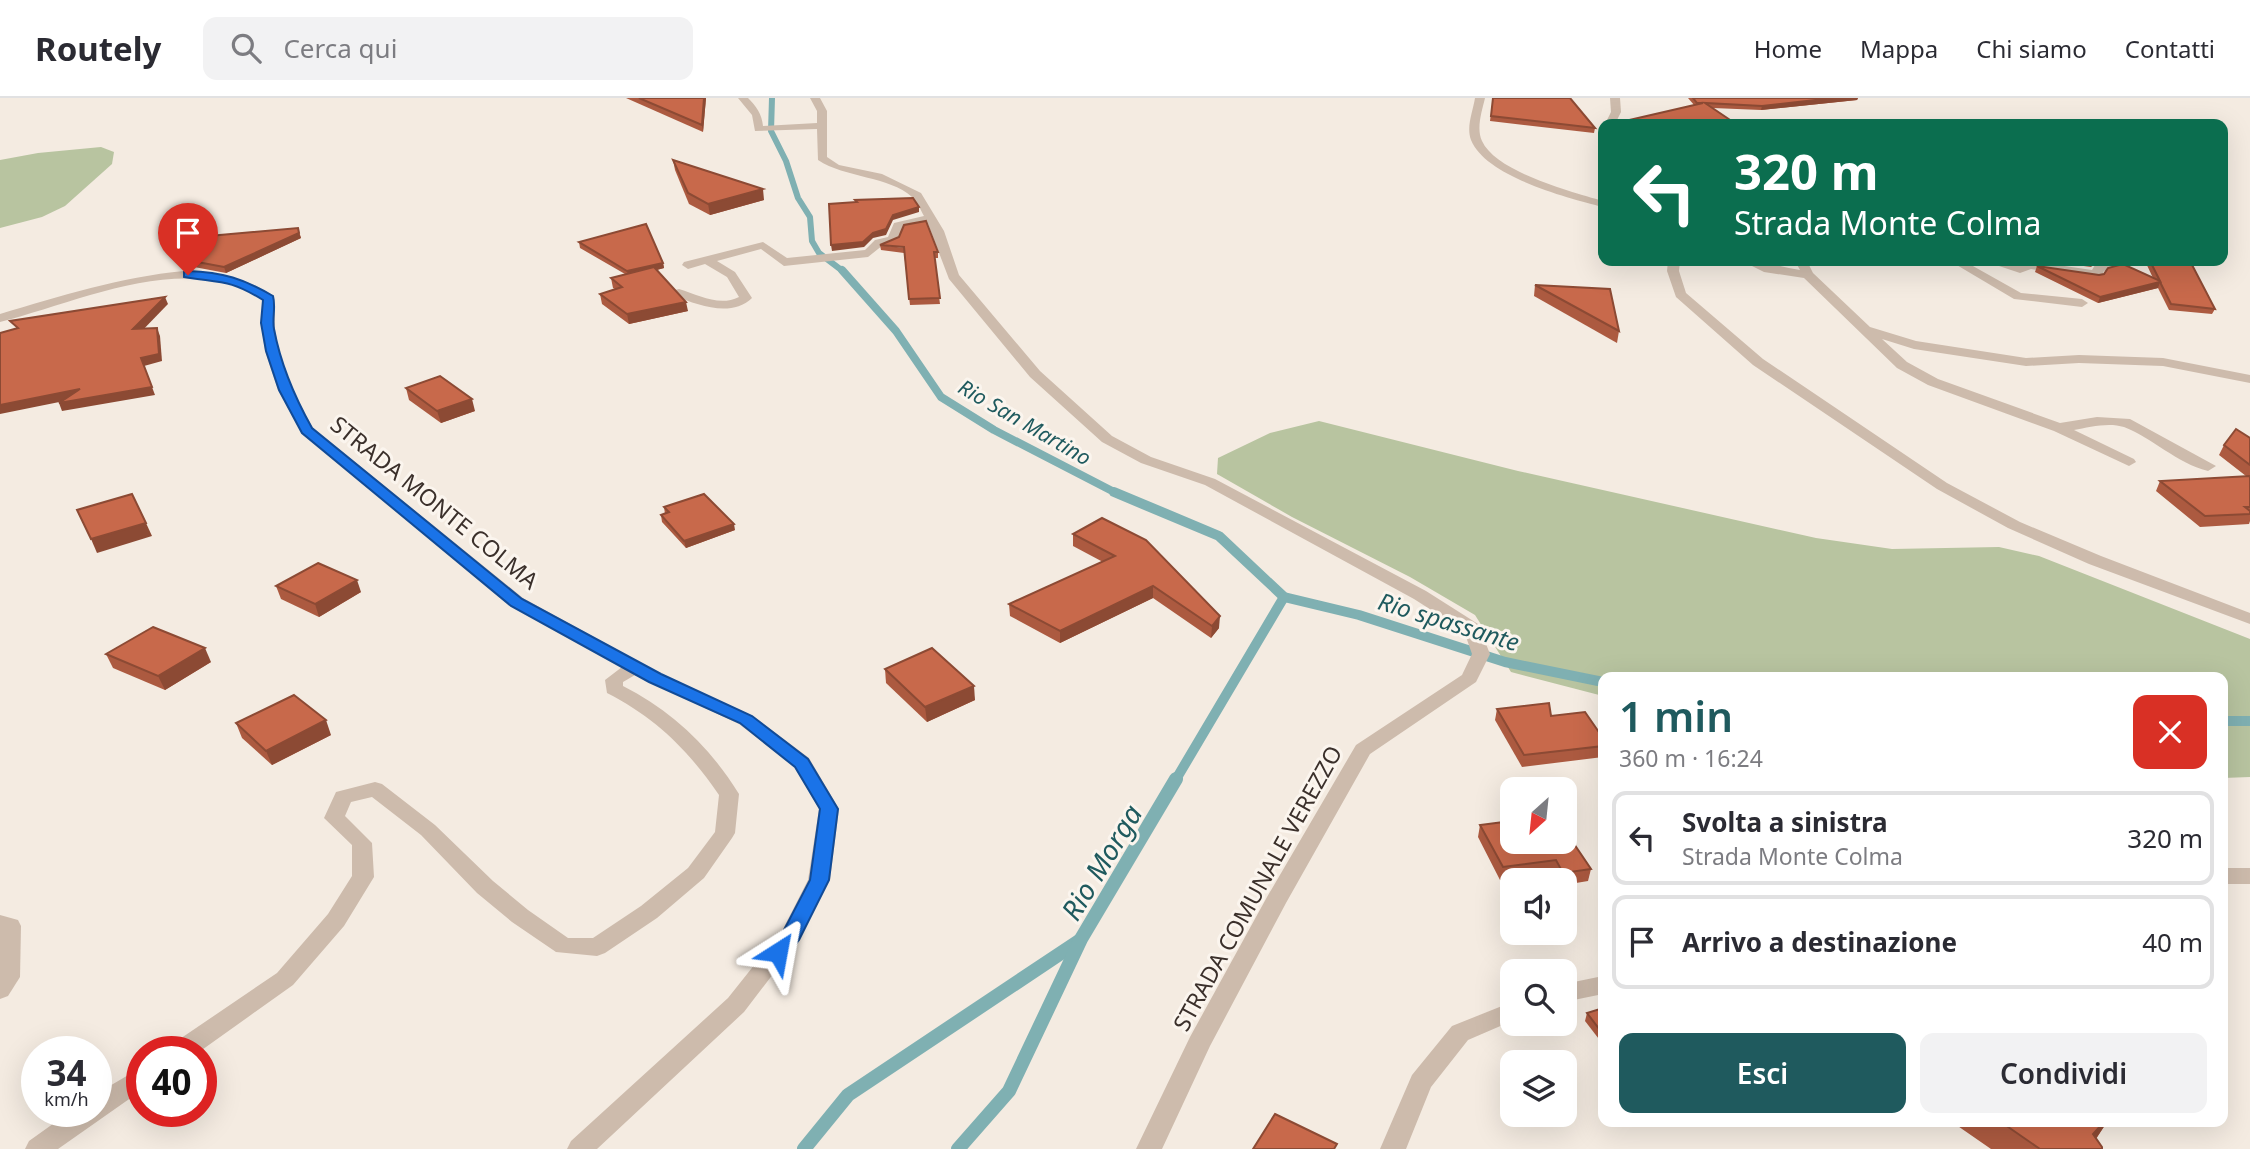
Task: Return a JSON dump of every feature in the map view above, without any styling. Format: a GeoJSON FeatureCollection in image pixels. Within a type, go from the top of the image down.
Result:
{"type":"FeatureCollection","features":[{"type":"Feature","properties":{"kind":"street"},"geometry":{"type":"LineString","coordinates":[[743,98],[755,110],[760,120],[758,129],[820,126]]}},
{"type":"Feature","properties":{"kind":"street","name":"STRADA COMUNALE VEREZZO"},"geometry":{"type":"LineString","coordinates":[[815,98],[822,111],[822,158],[836,167],[878,176],[917,195],[938,231],[953,276],[1035,374],[1107,439],[1146,460],[1210,482],[1420,595],[1472,628],[1477,641],[1481,654],[1470,678],[1457,690],[1363,750],[1275,903],[1199,1044],[1149,1149]]}},
{"type":"Feature","properties":{"kind":"street"},"geometry":{"type":"LineString","coordinates":[[1480,98],[1475,130],[1477,143],[1490,156],[1549,187],[1598,202]]}},
{"type":"Feature","properties":{"kind":"street"},"geometry":{"type":"LineString","coordinates":[[1612,119],[1616,112],[1615,98]]}},
{"type":"Feature","properties":{"kind":"street"},"geometry":{"type":"LineString","coordinates":[[688,265],[764,245],[784,262],[867,253],[879,242],[893,240],[898,225],[925,221],[930,216]]}},
{"type":"Feature","properties":{"kind":"street"},"geometry":{"type":"LineString","coordinates":[[679,293],[708,304],[723,305],[746,299],[731,275],[707,260]]}},
{"type":"Feature","properties":{"kind":"street"},"geometry":{"type":"LineString","coordinates":[[1674,266],[1680,293],[1758,362],[1942,486],[2014,525],[2250,620]]}},
{"type":"Feature","properties":{"kind":"street"},"geometry":{"type":"LineString","coordinates":[[1760,266],[1808,275]]}},
{"type":"Feature","properties":{"kind":"street"},"geometry":{"type":"LineString","coordinates":[[1804,266],[1808,275],[1902,365],[1933,382],[2059,428],[2129,462]]}},
{"type":"Feature","properties":{"kind":"street"},"geometry":{"type":"LineString","coordinates":[[1965,266],[2018,296],[2082,303]]}},
{"type":"Feature","properties":{"kind":"street"},"geometry":{"type":"LineString","coordinates":[[2009,266],[2020,269],[2028,266]]}},
{"type":"Feature","properties":{"kind":"street"},"geometry":{"type":"LineString","coordinates":[[2037,266],[2097,274],[2099,268],[2111,266]]}},
{"type":"Feature","properties":{"kind":"street","name":"STRADA MONTE COLMA"},"geometry":{"type":"LineString","coordinates":[[0,318],[167,274],[209,275],[243,283],[269,299],[267,323],[272,351],[285,390],[307,430],[517,602],[635,667],[746,720],[802,763],[829,809],[819,880],[792,934],[736,1005],[580,1149]]}},
{"type":"Feature","properties":{"kind":"street"},"geometry":{"type":"LineString","coordinates":[[1865,329],[1914,345],[2026,362],[2079,359],[2163,362],[2250,379]]}},
{"type":"Feature","properties":{"kind":"street"},"geometry":{"type":"LineString","coordinates":[[2059,428],[2096,421],[2125,422],[2184,456],[2208,466]]}},
{"type":"Feature","properties":{"kind":"street"},"geometry":{"type":"LineString","coordinates":[[203,1036],[285,979],[336,920],[363,877],[362,843],[334,818],[343,797],[375,789],[428,830],[485,887],[520,916],[564,946],[597,947],[649,912],[696,873],[725,833],[729,794],[692,743],[646,704],[614,690],[614,680],[635,667]]}},
{"type":"Feature","properties":{"kind":"street"},"geometry":{"type":"LineString","coordinates":[[2228,876],[2250,876]]}},
{"type":"Feature","properties":{"kind":"street"},"geometry":{"type":"LineString","coordinates":[[0,923],[10,926],[8,977],[0,990]]}},
{"type":"Feature","properties":{"kind":"street"},"geometry":{"type":"LineString","coordinates":[[1577,990],[1598,986]]}},
{"type":"Feature","properties":{"kind":"street"},"geometry":{"type":"LineString","coordinates":[[1393,1149],[1422,1082],[1460,1033],[1500,1016]]}},
{"type":"Feature","properties":{"kind":"street"},"geometry":{"type":"LineString","coordinates":[[38,1149],[69,1127]]}},
{"type":"Feature","properties":{"kind":"green space"},"geometry":{"type":"Polygon","coordinates":[[[101,147],[114,152],[112,164],[65,206],[42,217],[0,228],[0,160],[101,147]]]}},
{"type":"Feature","properties":{"kind":"green space"},"geometry":{"type":"Polygon","coordinates":[[[1319,421],[1518,471],[1816,538],[1892,549],[1999,547],[2039,556],[2250,639],[2250,777],[2228,778],[2228,672],[1598,672],[1598,695],[1511,672],[1475,615],[1410,577],[1292,517],[1217,474],[1218,458],[1270,433],[1319,421]]]}},
{"type":"Feature","properties":{"kind":"building"},"geometry":{"type":"Polygon","coordinates":[[[639,98],[704,98],[702,125],[639,98]]]}},
{"type":"Feature","properties":{"kind":"building"},"geometry":{"type":"Polygon","coordinates":[[[1493,98],[1570,98],[1595,128],[1491,116],[1493,98]]]}},
{"type":"Feature","properties":{"kind":"building"},"geometry":{"type":"Polygon","coordinates":[[[1693,98],[1833,98],[1762,106],[1705,103],[1729,119],[1634,119],[1703,103],[1697,103],[1693,98]]]}},
{"type":"Feature","properties":{"kind":"building"},"geometry":{"type":"Polygon","coordinates":[[[673,160],[763,189],[708,204],[688,193],[673,160]]]}},
{"type":"Feature","properties":{"kind":"building"},"geometry":{"type":"Polygon","coordinates":[[[913,198],[919,207],[893,215],[886,229],[873,233],[863,242],[831,245],[829,204],[857,202],[855,200],[913,198]]]}},
{"type":"Feature","properties":{"kind":"building"},"geometry":{"type":"Polygon","coordinates":[[[926,221],[938,252],[934,252],[940,298],[909,299],[904,247],[880,245],[899,237],[904,225],[926,221]]]}},
{"type":"Feature","properties":{"kind":"building"},"geometry":{"type":"Polygon","coordinates":[[[646,224],[663,263],[627,271],[579,242],[646,224]]]}},
{"type":"Feature","properties":{"kind":"building"},"geometry":{"type":"Polygon","coordinates":[[[298,228],[299,233],[224,267],[192,261],[209,236],[298,228]]]}},
{"type":"Feature","properties":{"kind":"building"},"geometry":{"type":"Polygon","coordinates":[[[2037,266],[2099,275],[2104,274],[2108,268],[2127,266],[2160,281],[2152,266],[2193,266],[2215,309],[2171,304],[2160,282],[2100,297],[2037,266]]]}},
{"type":"Feature","properties":{"kind":"building"},"geometry":{"type":"Polygon","coordinates":[[[654,267],[686,302],[627,314],[600,294],[622,287],[611,278],[654,267]]]}},
{"type":"Feature","properties":{"kind":"building"},"geometry":{"type":"Polygon","coordinates":[[[1535,285],[1610,289],[1619,331],[1535,285]]]}},
{"type":"Feature","properties":{"kind":"building"},"geometry":{"type":"Polygon","coordinates":[[[165,297],[133,329],[157,328],[159,354],[141,358],[152,387],[59,403],[80,389],[0,405],[0,333],[18,328],[10,321],[165,297]]]}},
{"type":"Feature","properties":{"kind":"building"},"geometry":{"type":"Polygon","coordinates":[[[440,376],[472,399],[437,411],[406,388],[440,376]]]}},
{"type":"Feature","properties":{"kind":"building"},"geometry":{"type":"Polygon","coordinates":[[[2236,429],[2250,438],[2250,465],[2224,445],[2236,429]]]}},
{"type":"Feature","properties":{"kind":"building"},"geometry":{"type":"Polygon","coordinates":[[[2250,476],[2250,507],[2245,507],[2250,514],[2205,516],[2160,481],[2250,476]]]}},
{"type":"Feature","properties":{"kind":"building"},"geometry":{"type":"Polygon","coordinates":[[[132,494],[146,523],[91,539],[77,510],[132,494]]]}},
{"type":"Feature","properties":{"kind":"building"},"geometry":{"type":"Polygon","coordinates":[[[704,494],[734,524],[684,541],[661,515],[669,512],[664,507],[704,494]]]}},
{"type":"Feature","properties":{"kind":"building"},"geometry":{"type":"Polygon","coordinates":[[[1102,518],[1146,540],[1220,616],[1212,626],[1153,586],[1060,631],[1009,604],[1115,556],[1073,534],[1102,518]]]}},
{"type":"Feature","properties":{"kind":"building"},"geometry":{"type":"Polygon","coordinates":[[[318,563],[357,580],[315,604],[276,586],[318,563]]]}},
{"type":"Feature","properties":{"kind":"building"},"geometry":{"type":"Polygon","coordinates":[[[153,627],[205,648],[158,676],[106,654],[153,627]]]}},
{"type":"Feature","properties":{"kind":"building"},"geometry":{"type":"Polygon","coordinates":[[[932,648],[974,686],[925,707],[885,669],[932,648]]]}},
{"type":"Feature","properties":{"kind":"building"},"geometry":{"type":"Polygon","coordinates":[[[294,695],[326,720],[266,751],[236,723],[294,695]]]}},
{"type":"Feature","properties":{"kind":"building"},"geometry":{"type":"Polygon","coordinates":[[[1549,703],[1551,716],[1585,712],[1598,731],[1598,747],[1524,755],[1497,709],[1549,703]]]}},
{"type":"Feature","properties":{"kind":"building"},"geometry":{"type":"Polygon","coordinates":[[[1500,822],[1500,854],[1577,854],[1577,848],[1591,869],[1577,871],[1577,868],[1560,868],[1556,860],[1503,867],[1480,825],[1500,822]]]}},
{"type":"Feature","properties":{"kind":"building"},"geometry":{"type":"Polygon","coordinates":[[[1598,1010],[1598,1027],[1587,1013],[1598,1010]]]}},
{"type":"Feature","properties":{"kind":"building"},"geometry":{"type":"Polygon","coordinates":[[[1275,1114],[1337,1144],[1334,1149],[1253,1149],[1275,1114]]]}},
{"type":"Feature","properties":{"kind":"building"},"geometry":{"type":"Polygon","coordinates":[[[2008,1127],[2099,1127],[2093,1134],[2102,1149],[2040,1149],[2008,1127]]]}},
{"type":"Feature","properties":{"kind":"waterway","name":"Rio San Martino"},"geometry":{"type":"LineString","coordinates":[[772,98],[771,131],[786,161],[798,198],[810,217],[812,241],[819,253],[843,271]]}},
{"type":"Feature","properties":{"kind":"waterway","name":"Rio San Martino"},"geometry":{"type":"LineString","coordinates":[[843,271],[896,331],[941,397],[994,430],[1115,492]]}},
{"type":"Feature","properties":{"kind":"waterway","name":"Rio San Martino"},"geometry":{"type":"LineString","coordinates":[[1115,492],[1219,536],[1284,597]]}},
{"type":"Feature","properties":{"kind":"waterway","name":"Rio Morga"},"geometry":{"type":"LineString","coordinates":[[1175,781],[1284,597]]}},
{"type":"Feature","properties":{"kind":"waterway","name":"Rio spassante"},"geometry":{"type":"LineString","coordinates":[[1284,597],[1359,615],[1505,662],[1598,681]]}},
{"type":"Feature","properties":{"kind":"waterway","name":"Rio spassante"},"geometry":{"type":"LineString","coordinates":[[2228,721],[2250,721]]}},
{"type":"Feature","properties":{"kind":"waterway","name":"Rio Morga"},"geometry":{"type":"LineString","coordinates":[[958,1149],[1009,1091],[1081,939],[1176,779]]}},
{"type":"Feature","properties":{"kind":"waterway"},"geometry":{"type":"LineString","coordinates":[[804,1149],[848,1095],[1079,941]]}},
{"type":"Feature","properties":{"kind":"route"},"geometry":{"type":"LineString","coordinates":[[188,275],[209,275],[243,283],[269,299],[267,323],[272,351],[285,390],[307,430],[517,602],[655,678],[746,720],[802,763],[829,809],[819,880],[792,934],[778,952]]}}]}
